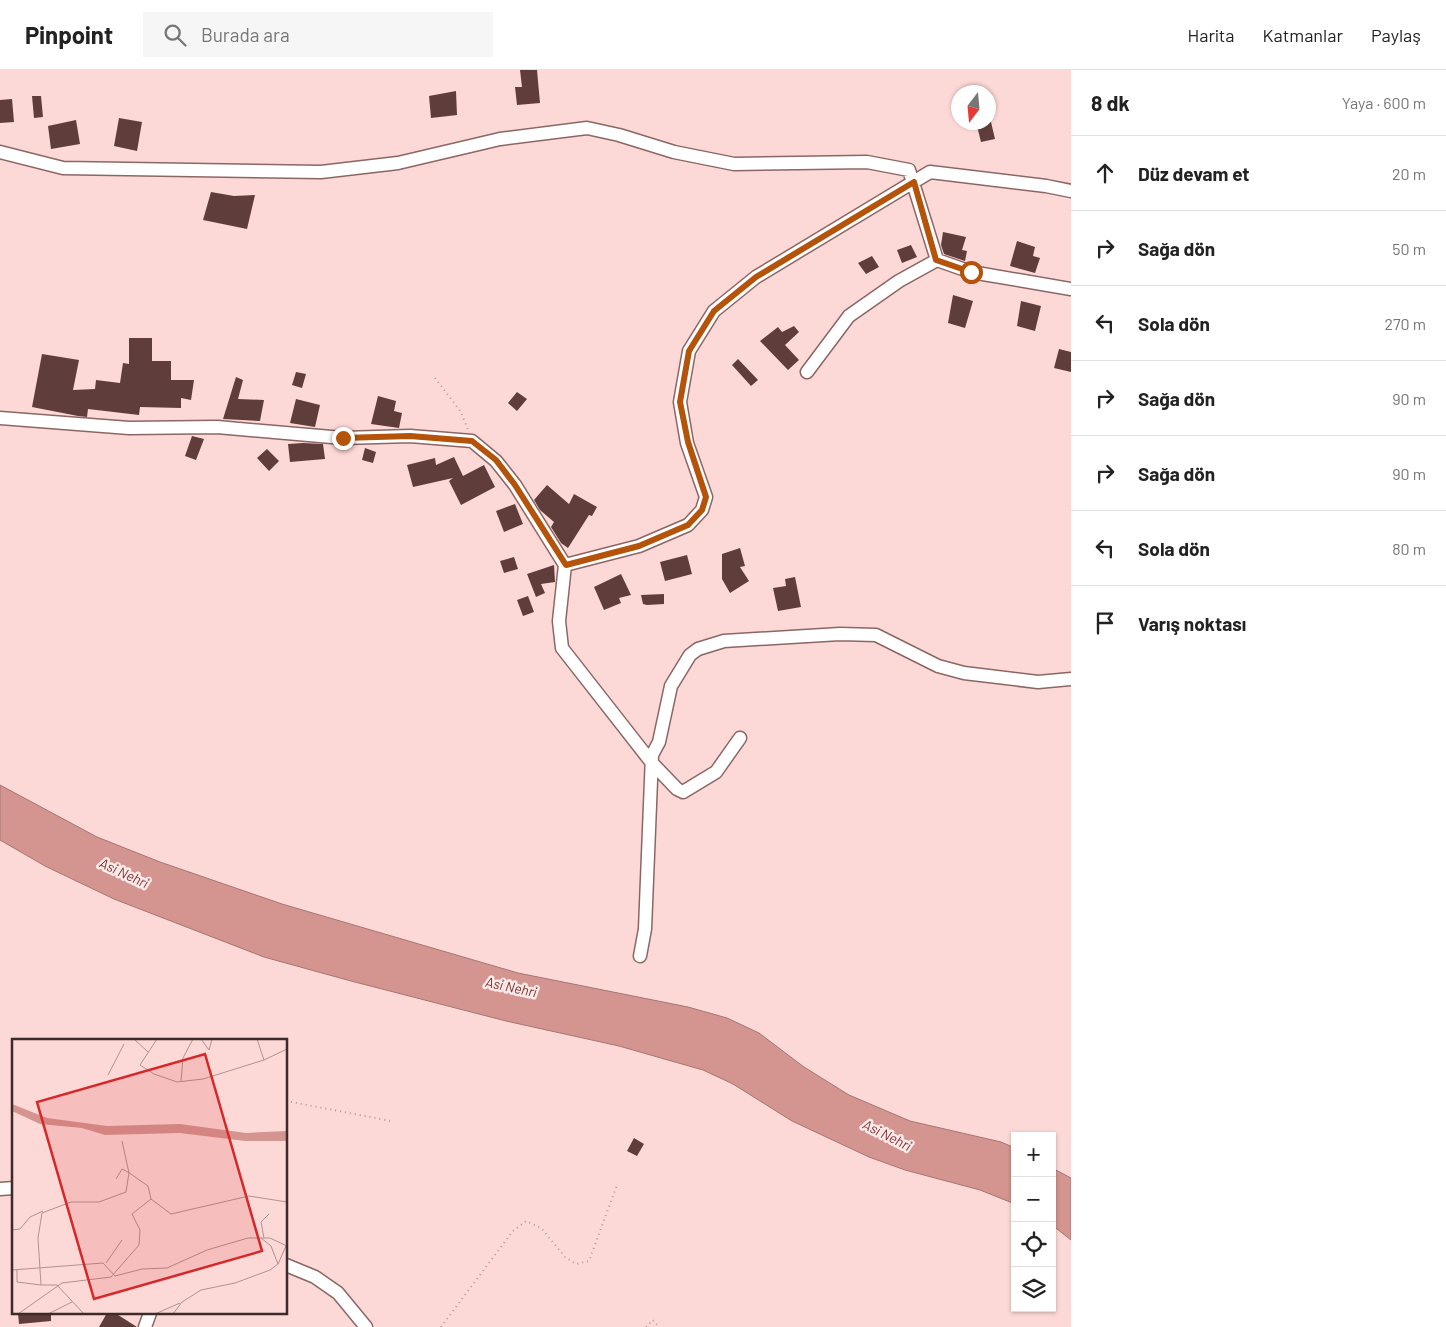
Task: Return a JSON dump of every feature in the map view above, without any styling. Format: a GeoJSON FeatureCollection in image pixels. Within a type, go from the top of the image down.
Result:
{"type":"FeatureCollection","features":[{"type":"Feature","properties":{"kind":"street"},"geometry":{"type":"LineString","coordinates":[[0,152],[63,168],[321,172],[398,163],[500,140],[587,128],[620,135],[674,152],[734,164],[867,162],[909,170],[936,260]]}},
{"type":"Feature","properties":{"kind":"street"},"geometry":{"type":"LineString","coordinates":[[566,565],[639,546],[688,525],[702,510],[706,497],[688,442],[680,402],[689,351],[714,311],[756,277],[930,172],[1046,186],[1071,192]]}},
{"type":"Feature","properties":{"kind":"street"},"geometry":{"type":"LineString","coordinates":[[807,372],[849,316],[898,281],[936,260],[971,272],[1071,289]]}},
{"type":"Feature","properties":{"kind":"street"},"geometry":{"type":"LineString","coordinates":[[0,418],[129,428],[217,427],[343,438],[410,436],[472,441],[496,460],[515,485],[566,565],[559,621],[562,648],[652,763],[677,789],[683,792],[716,772],[740,738]]}},
{"type":"Feature","properties":{"kind":"street"},"geometry":{"type":"LineString","coordinates":[[640,956],[645,929],[652,756],[660,742],[671,686],[690,655],[698,649],[724,641],[840,634],[876,635],[938,666],[964,673],[1038,682],[1071,679]]}},
{"type":"Feature","properties":{"kind":"street"},"geometry":{"type":"LineString","coordinates":[[288,1266],[315,1277],[338,1293],[366,1327]]}},
{"type":"Feature","properties":{"kind":"street"},"geometry":{"type":"LineString","coordinates":[[145,1327],[150,1314]]}},
{"type":"Feature","properties":{"kind":"path"},"geometry":{"type":"LineString","coordinates":[[435,378],[461,412],[472,441]]}},
{"type":"Feature","properties":{"kind":"path"},"geometry":{"type":"LineString","coordinates":[[288,1101],[391,1120]]}},
{"type":"Feature","properties":{"kind":"path"},"geometry":{"type":"LineString","coordinates":[[441,1327],[513,1231],[526,1221],[542,1228],[565,1258],[576,1264],[589,1261],[617,1186]]}},
{"type":"Feature","properties":{"kind":"path"},"geometry":{"type":"LineString","coordinates":[[646,1327],[653,1320],[659,1327]]}},
{"type":"Feature","properties":{"kind":"water","name":"Asi Nehri"},"geometry":{"type":"Polygon","coordinates":[[[0,785],[97,837],[160,862],[282,904],[518,973],[688,1007],[727,1018],[759,1033],[804,1067],[849,1095],[910,1121],[1001,1142],[1011,1146],[1011,1202],[980,1190],[905,1170],[869,1157],[792,1121],[733,1084],[703,1070],[619,1046],[506,1021],[264,957],[114,899],[45,866],[0,840],[0,785]]]}},
{"type":"Feature","properties":{"kind":"water"},"geometry":{"type":"Polygon","coordinates":[[[1056,1170],[1071,1178],[1071,1240],[1056,1228],[1056,1170]]]}},
{"type":"Feature","properties":{"kind":"building"},"geometry":{"type":"Polygon","coordinates":[[[520,70],[537,70],[540,103],[517,105],[515,87],[522,87],[520,70]]]}},
{"type":"Feature","properties":{"kind":"building"},"geometry":{"type":"Polygon","coordinates":[[[456,91],[457,115],[431,118],[429,96],[456,91]]]}},
{"type":"Feature","properties":{"kind":"building"},"geometry":{"type":"Polygon","coordinates":[[[32,96],[41,96],[43,117],[34,118],[32,96]]]}},
{"type":"Feature","properties":{"kind":"building"},"geometry":{"type":"Polygon","coordinates":[[[12,99],[14,122],[0,123],[0,100],[12,99]]]}},
{"type":"Feature","properties":{"kind":"building"},"geometry":{"type":"Polygon","coordinates":[[[119,118],[142,122],[137,151],[114,146],[119,118]]]}},
{"type":"Feature","properties":{"kind":"building"},"geometry":{"type":"Polygon","coordinates":[[[76,120],[80,144],[51,149],[48,126],[76,120]]]}},
{"type":"Feature","properties":{"kind":"building"},"geometry":{"type":"Polygon","coordinates":[[[978,130],[993,130],[995,139],[981,142],[978,130]]]}},
{"type":"Feature","properties":{"kind":"building"},"geometry":{"type":"Polygon","coordinates":[[[211,192],[234,196],[255,195],[247,229],[203,220],[211,192]]]}},
{"type":"Feature","properties":{"kind":"building"},"geometry":{"type":"Polygon","coordinates":[[[943,232],[966,237],[962,250],[967,251],[965,261],[944,254],[941,245],[943,232]]]}},
{"type":"Feature","properties":{"kind":"building"},"geometry":{"type":"Polygon","coordinates":[[[1017,241],[1035,247],[1033,256],[1040,258],[1035,273],[1010,266],[1017,241]]]}},
{"type":"Feature","properties":{"kind":"building"},"geometry":{"type":"Polygon","coordinates":[[[911,245],[917,257],[902,263],[897,250],[911,245]]]}},
{"type":"Feature","properties":{"kind":"building"},"geometry":{"type":"Polygon","coordinates":[[[872,256],[879,267],[866,274],[858,263],[872,256]]]}},
{"type":"Feature","properties":{"kind":"building"},"geometry":{"type":"Polygon","coordinates":[[[953,295],[973,301],[965,328],[948,323],[953,295]]]}},
{"type":"Feature","properties":{"kind":"building"},"geometry":{"type":"Polygon","coordinates":[[[1021,301],[1041,306],[1035,331],[1017,326],[1021,301]]]}},
{"type":"Feature","properties":{"kind":"building"},"geometry":{"type":"Polygon","coordinates":[[[794,326],[799,332],[785,345],[799,360],[788,370],[760,341],[778,327],[782,332],[794,326]]]}},
{"type":"Feature","properties":{"kind":"building"},"geometry":{"type":"Polygon","coordinates":[[[129,338],[152,338],[152,361],[171,361],[171,380],[194,380],[191,400],[181,398],[181,408],[140,407],[139,415],[88,409],[87,417],[32,407],[42,354],[79,360],[73,390],[95,389],[96,380],[120,383],[123,363],[129,364],[129,338]]]}},
{"type":"Feature","properties":{"kind":"building"},"geometry":{"type":"Polygon","coordinates":[[[1059,349],[1071,352],[1071,372],[1054,368],[1059,349]]]}},
{"type":"Feature","properties":{"kind":"building"},"geometry":{"type":"Polygon","coordinates":[[[738,359],[758,380],[751,386],[732,365],[738,359]]]}},
{"type":"Feature","properties":{"kind":"building"},"geometry":{"type":"Polygon","coordinates":[[[296,372],[306,374],[302,388],[292,385],[296,372]]]}},
{"type":"Feature","properties":{"kind":"building"},"geometry":{"type":"Polygon","coordinates":[[[236,377],[243,380],[238,399],[264,400],[260,421],[223,419],[236,377]]]}},
{"type":"Feature","properties":{"kind":"building"},"geometry":{"type":"Polygon","coordinates":[[[517,392],[527,399],[517,411],[508,403],[517,392]]]}},
{"type":"Feature","properties":{"kind":"building"},"geometry":{"type":"Polygon","coordinates":[[[378,396],[396,401],[394,411],[402,413],[399,428],[371,424],[378,396]]]}},
{"type":"Feature","properties":{"kind":"building"},"geometry":{"type":"Polygon","coordinates":[[[296,399],[320,405],[315,427],[290,423],[296,399]]]}},
{"type":"Feature","properties":{"kind":"building"},"geometry":{"type":"Polygon","coordinates":[[[192,436],[204,439],[196,460],[185,456],[192,436]]]}},
{"type":"Feature","properties":{"kind":"building"},"geometry":{"type":"Polygon","coordinates":[[[288,444],[323,444],[325,459],[290,462],[288,444]]]}},
{"type":"Feature","properties":{"kind":"building"},"geometry":{"type":"Polygon","coordinates":[[[365,448],[376,452],[373,463],[362,460],[365,448]]]}},
{"type":"Feature","properties":{"kind":"building"},"geometry":{"type":"Polygon","coordinates":[[[267,449],[279,461],[269,471],[257,458],[267,449]]]}},
{"type":"Feature","properties":{"kind":"building"},"geometry":{"type":"Polygon","coordinates":[[[454,457],[463,476],[484,465],[495,487],[461,505],[449,481],[453,478],[413,487],[407,465],[435,458],[436,465],[454,457]]]}},
{"type":"Feature","properties":{"kind":"building"},"geometry":{"type":"Polygon","coordinates":[[[547,485],[569,504],[574,494],[597,507],[592,516],[589,515],[568,548],[561,543],[551,527],[554,522],[540,510],[534,500],[547,485]]]}},
{"type":"Feature","properties":{"kind":"building"},"geometry":{"type":"Polygon","coordinates":[[[515,504],[523,524],[504,532],[496,511],[515,504]]]}},
{"type":"Feature","properties":{"kind":"building"},"geometry":{"type":"Polygon","coordinates":[[[740,548],[745,566],[740,567],[749,581],[730,593],[722,579],[722,554],[740,548]]]}},
{"type":"Feature","properties":{"kind":"building"},"geometry":{"type":"Polygon","coordinates":[[[687,555],[692,574],[665,581],[660,562],[687,555]]]}},
{"type":"Feature","properties":{"kind":"building"},"geometry":{"type":"Polygon","coordinates":[[[514,557],[518,569],[504,573],[500,561],[514,557]]]}},
{"type":"Feature","properties":{"kind":"building"},"geometry":{"type":"Polygon","coordinates":[[[554,565],[555,582],[541,584],[545,593],[536,597],[527,574],[554,565]]]}},
{"type":"Feature","properties":{"kind":"building"},"geometry":{"type":"Polygon","coordinates":[[[621,574],[631,595],[619,598],[621,603],[604,610],[594,587],[621,574]]]}},
{"type":"Feature","properties":{"kind":"building"},"geometry":{"type":"Polygon","coordinates":[[[795,577],[801,607],[778,611],[773,588],[786,586],[785,579],[795,577]]]}},
{"type":"Feature","properties":{"kind":"building"},"geometry":{"type":"Polygon","coordinates":[[[664,594],[664,604],[643,604],[641,595],[664,594]]]}},
{"type":"Feature","properties":{"kind":"building"},"geometry":{"type":"Polygon","coordinates":[[[528,596],[534,612],[523,616],[517,600],[528,596]]]}},
{"type":"Feature","properties":{"kind":"building"},"geometry":{"type":"Polygon","coordinates":[[[634,1138],[644,1144],[637,1156],[627,1151],[634,1138]]]}},
{"type":"Feature","properties":{"kind":"building"},"geometry":{"type":"Polygon","coordinates":[[[18,1314],[51,1314],[51,1321],[19,1324],[18,1314]]]}},
{"type":"Feature","properties":{"kind":"building"},"geometry":{"type":"Polygon","coordinates":[[[106,1314],[117,1314],[137,1327],[99,1327],[106,1314]]]}},
{"type":"Feature","properties":{"kind":"route"},"geometry":{"type":"LineString","coordinates":[[343,438],[410,436],[472,441],[496,460],[515,485],[549,542],[566,565],[639,546],[688,525],[702,510],[706,497],[688,442],[680,402],[689,351],[714,311],[756,277],[914,182],[936,260],[954,268],[971,272]]}}]}
